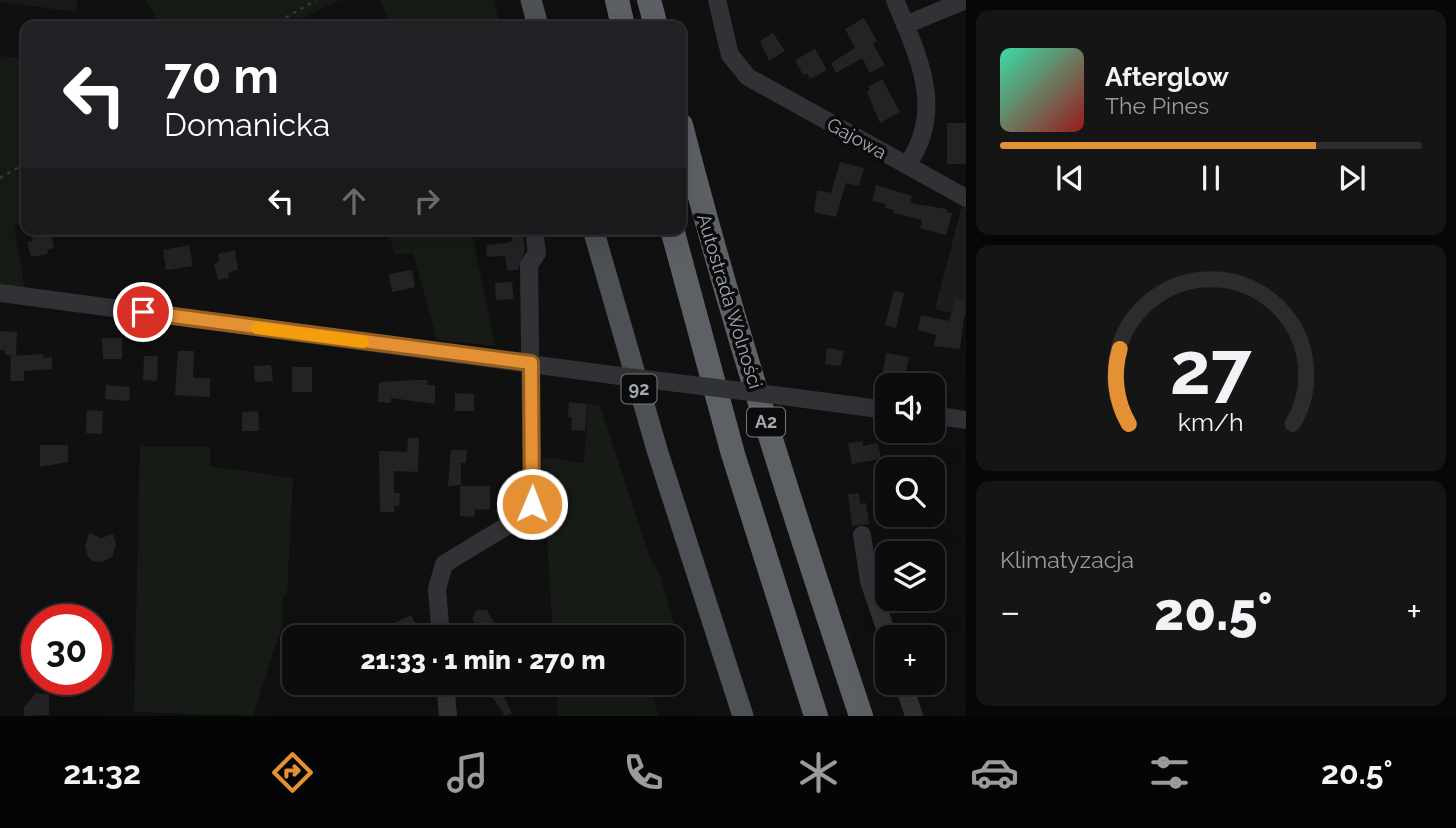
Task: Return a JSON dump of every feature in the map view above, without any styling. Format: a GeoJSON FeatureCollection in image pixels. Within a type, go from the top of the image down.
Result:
{"type":"FeatureCollection","features":[{"type":"Feature","properties":{"kind":"highway"},"geometry":{"type":"LineString","coordinates":[[617,0],[622,21]]}},
{"type":"Feature","properties":{"kind":"highway"},"geometry":{"type":"LineString","coordinates":[[649,0],[655,21]]}},
{"type":"Feature","properties":{"kind":"highway","name":"Autostrada Wolności"},"geometry":{"type":"LineString","coordinates":[[686,145],[703,212],[767,424],[862,716]]}},
{"type":"Feature","properties":{"kind":"highway","name":"Autostrada Wolności"},"geometry":{"type":"LineString","coordinates":[[674,235],[733,454],[816,716]]}},
{"type":"Feature","properties":{"kind":"main road"},"geometry":{"type":"LineString","coordinates":[[531,0],[537,21]]}},
{"type":"Feature","properties":{"kind":"main road","name":"92"},"geometry":{"type":"LineString","coordinates":[[595,235],[658,453],[743,716]]}},
{"type":"Feature","properties":{"kind":"street","name":"Gajowa"},"geometry":{"type":"LineString","coordinates":[[717,0],[730,55],[748,78],[966,198]]}},
{"type":"Feature","properties":{"kind":"street"},"geometry":{"type":"LineString","coordinates":[[895,0],[926,87],[929,113],[919,149],[907,165]]}},
{"type":"Feature","properties":{"kind":"street"},"geometry":{"type":"LineString","coordinates":[[905,25],[966,0]]}},
{"type":"Feature","properties":{"kind":"street"},"geometry":{"type":"LineString","coordinates":[[440,625],[438,579],[444,564],[525,515],[532,504],[528,265],[537,253],[535,235]]}},
{"type":"Feature","properties":{"kind":"street"},"geometry":{"type":"LineString","coordinates":[[0,293],[875,408]]}},
{"type":"Feature","properties":{"kind":"street"},"geometry":{"type":"LineString","coordinates":[[945,417],[966,420]]}},
{"type":"Feature","properties":{"kind":"street"},"geometry":{"type":"LineString","coordinates":[[862,534],[869,581],[884,625]]}},
{"type":"Feature","properties":{"kind":"street"},"geometry":{"type":"LineString","coordinates":[[446,695],[448,716]]}},
{"type":"Feature","properties":{"kind":"street"},"geometry":{"type":"LineString","coordinates":[[907,695],[914,716]]}},
{"type":"Feature","properties":{"kind":"path"},"geometry":{"type":"LineString","coordinates":[[280,21],[316,0]]}},
{"type":"Feature","properties":{"kind":"path"},"geometry":{"type":"LineString","coordinates":[[0,178],[21,166]]}},
{"type":"Feature","properties":{"kind":"shaded area"},"geometry":{"type":"Polygon","coordinates":[[[0,0],[77,0],[76,12],[0,0]]]}},
{"type":"Feature","properties":{"kind":"shaded area"},"geometry":{"type":"Polygon","coordinates":[[[146,0],[340,0],[296,21],[157,21],[146,0]]]}},
{"type":"Feature","properties":{"kind":"shaded area"},"geometry":{"type":"Polygon","coordinates":[[[380,0],[494,0],[499,21],[388,21],[380,0]]]}},
{"type":"Feature","properties":{"kind":"shaded area"},"geometry":{"type":"Polygon","coordinates":[[[0,56],[21,58],[21,224],[14,226],[25,290],[0,287],[0,56]]]}},
{"type":"Feature","properties":{"kind":"shaded area"},"geometry":{"type":"Polygon","coordinates":[[[962,206],[966,208],[966,317],[935,309],[962,206]]]}},
{"type":"Feature","properties":{"kind":"shaded area"},"geometry":{"type":"Polygon","coordinates":[[[389,235],[472,235],[495,346],[437,340],[413,253],[395,255],[389,235]]]}},
{"type":"Feature","properties":{"kind":"shaded area"},"geometry":{"type":"Polygon","coordinates":[[[588,403],[600,406],[675,625],[552,625],[542,457],[584,463],[588,403]]]}},
{"type":"Feature","properties":{"kind":"shaded area"},"geometry":{"type":"Polygon","coordinates":[[[140,443],[146,447],[210,447],[210,466],[293,478],[287,595],[283,596],[282,626],[253,716],[134,712],[140,443]]]}},
{"type":"Feature","properties":{"kind":"shaded area"},"geometry":{"type":"Polygon","coordinates":[[[557,695],[653,695],[658,716],[558,716],[557,695]]]}},
{"type":"Feature","properties":{"kind":"building"},"geometry":{"type":"Polygon","coordinates":[[[864,18],[877,41],[873,44],[885,65],[870,73],[862,58],[836,73],[831,63],[855,48],[845,29],[864,18]]]}},
{"type":"Feature","properties":{"kind":"building"},"geometry":{"type":"Polygon","coordinates":[[[773,33],[785,51],[769,61],[760,41],[773,33]]]}},
{"type":"Feature","properties":{"kind":"building"},"geometry":{"type":"Polygon","coordinates":[[[815,49],[827,70],[810,79],[807,73],[803,75],[795,60],[815,49]]]}},
{"type":"Feature","properties":{"kind":"building"},"geometry":{"type":"Polygon","coordinates":[[[882,79],[900,112],[880,123],[867,92],[870,90],[868,87],[882,79]]]}},
{"type":"Feature","properties":{"kind":"building"},"geometry":{"type":"Polygon","coordinates":[[[947,123],[966,123],[966,164],[947,164],[947,123]]]}},
{"type":"Feature","properties":{"kind":"building"},"geometry":{"type":"Polygon","coordinates":[[[840,162],[864,168],[859,186],[846,183],[836,217],[814,212],[817,190],[831,193],[840,162]]]}},
{"type":"Feature","properties":{"kind":"building"},"geometry":{"type":"Polygon","coordinates":[[[876,185],[912,196],[910,203],[947,209],[946,212],[952,213],[946,235],[920,228],[922,220],[893,213],[894,210],[885,208],[886,204],[872,201],[876,185]]]}},
{"type":"Feature","properties":{"kind":"building"},"geometry":{"type":"Polygon","coordinates":[[[32,235],[52,236],[54,248],[47,250],[48,254],[31,257],[27,242],[33,241],[32,235]]]}},
{"type":"Feature","properties":{"kind":"building"},"geometry":{"type":"Polygon","coordinates":[[[523,235],[525,250],[518,270],[507,270],[505,256],[487,257],[486,245],[505,243],[512,241],[512,236],[523,235]]]}},
{"type":"Feature","properties":{"kind":"building"},"geometry":{"type":"Polygon","coordinates":[[[189,245],[193,266],[166,270],[163,250],[189,245]]]}},
{"type":"Feature","properties":{"kind":"building"},"geometry":{"type":"Polygon","coordinates":[[[235,250],[238,269],[228,273],[229,278],[218,280],[214,264],[219,261],[218,254],[235,250]]]}},
{"type":"Feature","properties":{"kind":"building"},"geometry":{"type":"Polygon","coordinates":[[[412,270],[415,287],[392,292],[389,274],[412,270]]]}},
{"type":"Feature","properties":{"kind":"building"},"geometry":{"type":"Polygon","coordinates":[[[512,282],[514,299],[496,300],[495,283],[512,282]]]}},
{"type":"Feature","properties":{"kind":"building"},"geometry":{"type":"Polygon","coordinates":[[[894,291],[904,293],[896,328],[885,325],[894,291]]]}},
{"type":"Feature","properties":{"kind":"building"},"geometry":{"type":"Polygon","coordinates":[[[955,299],[966,302],[960,349],[934,346],[936,335],[918,330],[921,315],[949,321],[955,299]]]}},
{"type":"Feature","properties":{"kind":"building"},"geometry":{"type":"Polygon","coordinates":[[[0,331],[17,332],[16,356],[5,355],[5,350],[0,350],[0,331]]]}},
{"type":"Feature","properties":{"kind":"building"},"geometry":{"type":"Polygon","coordinates":[[[102,338],[122,338],[122,359],[103,359],[102,338]]]}},
{"type":"Feature","properties":{"kind":"building"},"geometry":{"type":"Polygon","coordinates":[[[827,348],[844,351],[841,366],[825,364],[827,348]]]}},
{"type":"Feature","properties":{"kind":"building"},"geometry":{"type":"Polygon","coordinates":[[[178,351],[194,351],[193,378],[210,378],[210,397],[175,395],[178,351]]]}},
{"type":"Feature","properties":{"kind":"building"},"geometry":{"type":"Polygon","coordinates":[[[886,353],[909,357],[906,373],[883,372],[886,353]]]}},
{"type":"Feature","properties":{"kind":"building"},"geometry":{"type":"Polygon","coordinates":[[[43,354],[44,358],[52,357],[52,369],[24,371],[24,381],[10,381],[11,356],[43,354]]]}},
{"type":"Feature","properties":{"kind":"building"},"geometry":{"type":"Polygon","coordinates":[[[144,356],[158,356],[157,381],[143,380],[144,356]]]}},
{"type":"Feature","properties":{"kind":"building"},"geometry":{"type":"Polygon","coordinates":[[[271,365],[273,381],[255,382],[254,366],[271,365]]]}},
{"type":"Feature","properties":{"kind":"building"},"geometry":{"type":"Polygon","coordinates":[[[292,367],[312,367],[312,392],[292,392],[292,367]]]}},
{"type":"Feature","properties":{"kind":"building"},"geometry":{"type":"Polygon","coordinates":[[[428,380],[427,385],[435,385],[435,404],[391,398],[391,403],[378,402],[379,382],[428,380]]]}},
{"type":"Feature","properties":{"kind":"building"},"geometry":{"type":"Polygon","coordinates":[[[106,385],[130,387],[129,401],[105,399],[106,385]]]}},
{"type":"Feature","properties":{"kind":"building"},"geometry":{"type":"Polygon","coordinates":[[[455,393],[474,394],[474,411],[455,411],[455,393]]]}},
{"type":"Feature","properties":{"kind":"building"},"geometry":{"type":"Polygon","coordinates":[[[569,402],[587,404],[585,431],[571,430],[569,402]]]}},
{"type":"Feature","properties":{"kind":"building"},"geometry":{"type":"Polygon","coordinates":[[[87,410],[103,411],[102,434],[86,433],[87,410]]]}},
{"type":"Feature","properties":{"kind":"building"},"geometry":{"type":"Polygon","coordinates":[[[258,411],[259,431],[242,431],[242,412],[258,411]]]}},
{"type":"Feature","properties":{"kind":"building"},"geometry":{"type":"Polygon","coordinates":[[[408,438],[419,438],[418,472],[394,471],[394,493],[400,493],[399,506],[394,506],[394,512],[380,512],[379,451],[407,452],[408,438]]]}},
{"type":"Feature","properties":{"kind":"building"},"geometry":{"type":"Polygon","coordinates":[[[863,441],[863,446],[878,443],[881,457],[852,464],[848,443],[863,441]]]}},
{"type":"Feature","properties":{"kind":"building"},"geometry":{"type":"Polygon","coordinates":[[[40,445],[68,445],[68,462],[40,467],[40,445]]]}},
{"type":"Feature","properties":{"kind":"building"},"geometry":{"type":"Polygon","coordinates":[[[451,450],[467,450],[466,463],[461,463],[461,485],[448,486],[451,450]]]}},
{"type":"Feature","properties":{"kind":"building"},"geometry":{"type":"Polygon","coordinates":[[[460,486],[490,486],[490,509],[475,510],[474,517],[460,516],[460,486]]]}},
{"type":"Feature","properties":{"kind":"building"},"geometry":{"type":"Polygon","coordinates":[[[859,493],[860,504],[866,503],[869,524],[852,526],[848,494],[859,493]]]}},
{"type":"Feature","properties":{"kind":"building"},"geometry":{"type":"Polygon","coordinates":[[[89,533],[101,538],[113,534],[116,545],[112,557],[102,562],[88,557],[85,546],[89,533]]]}},
{"type":"Feature","properties":{"kind":"building"},"geometry":{"type":"Polygon","coordinates":[[[477,610],[487,610],[495,625],[476,625],[472,618],[477,610]]]}},
{"type":"Feature","properties":{"kind":"building"},"geometry":{"type":"Polygon","coordinates":[[[411,615],[417,625],[389,625],[411,615]]]}},
{"type":"Feature","properties":{"kind":"building"},"geometry":{"type":"Polygon","coordinates":[[[34,695],[49,695],[49,715],[24,716],[24,707],[34,695]]]}},
{"type":"Feature","properties":{"kind":"building"},"geometry":{"type":"Polygon","coordinates":[[[491,695],[503,695],[512,713],[505,716],[491,695]]]}},
{"type":"Feature","properties":{"kind":"slow traffic"},"geometry":{"type":"LineString","coordinates":[[257,328],[363,342]]}},
{"type":"Feature","properties":{"kind":"route"},"geometry":{"type":"LineString","coordinates":[[143,312],[531,363],[532,504]]}}]}
